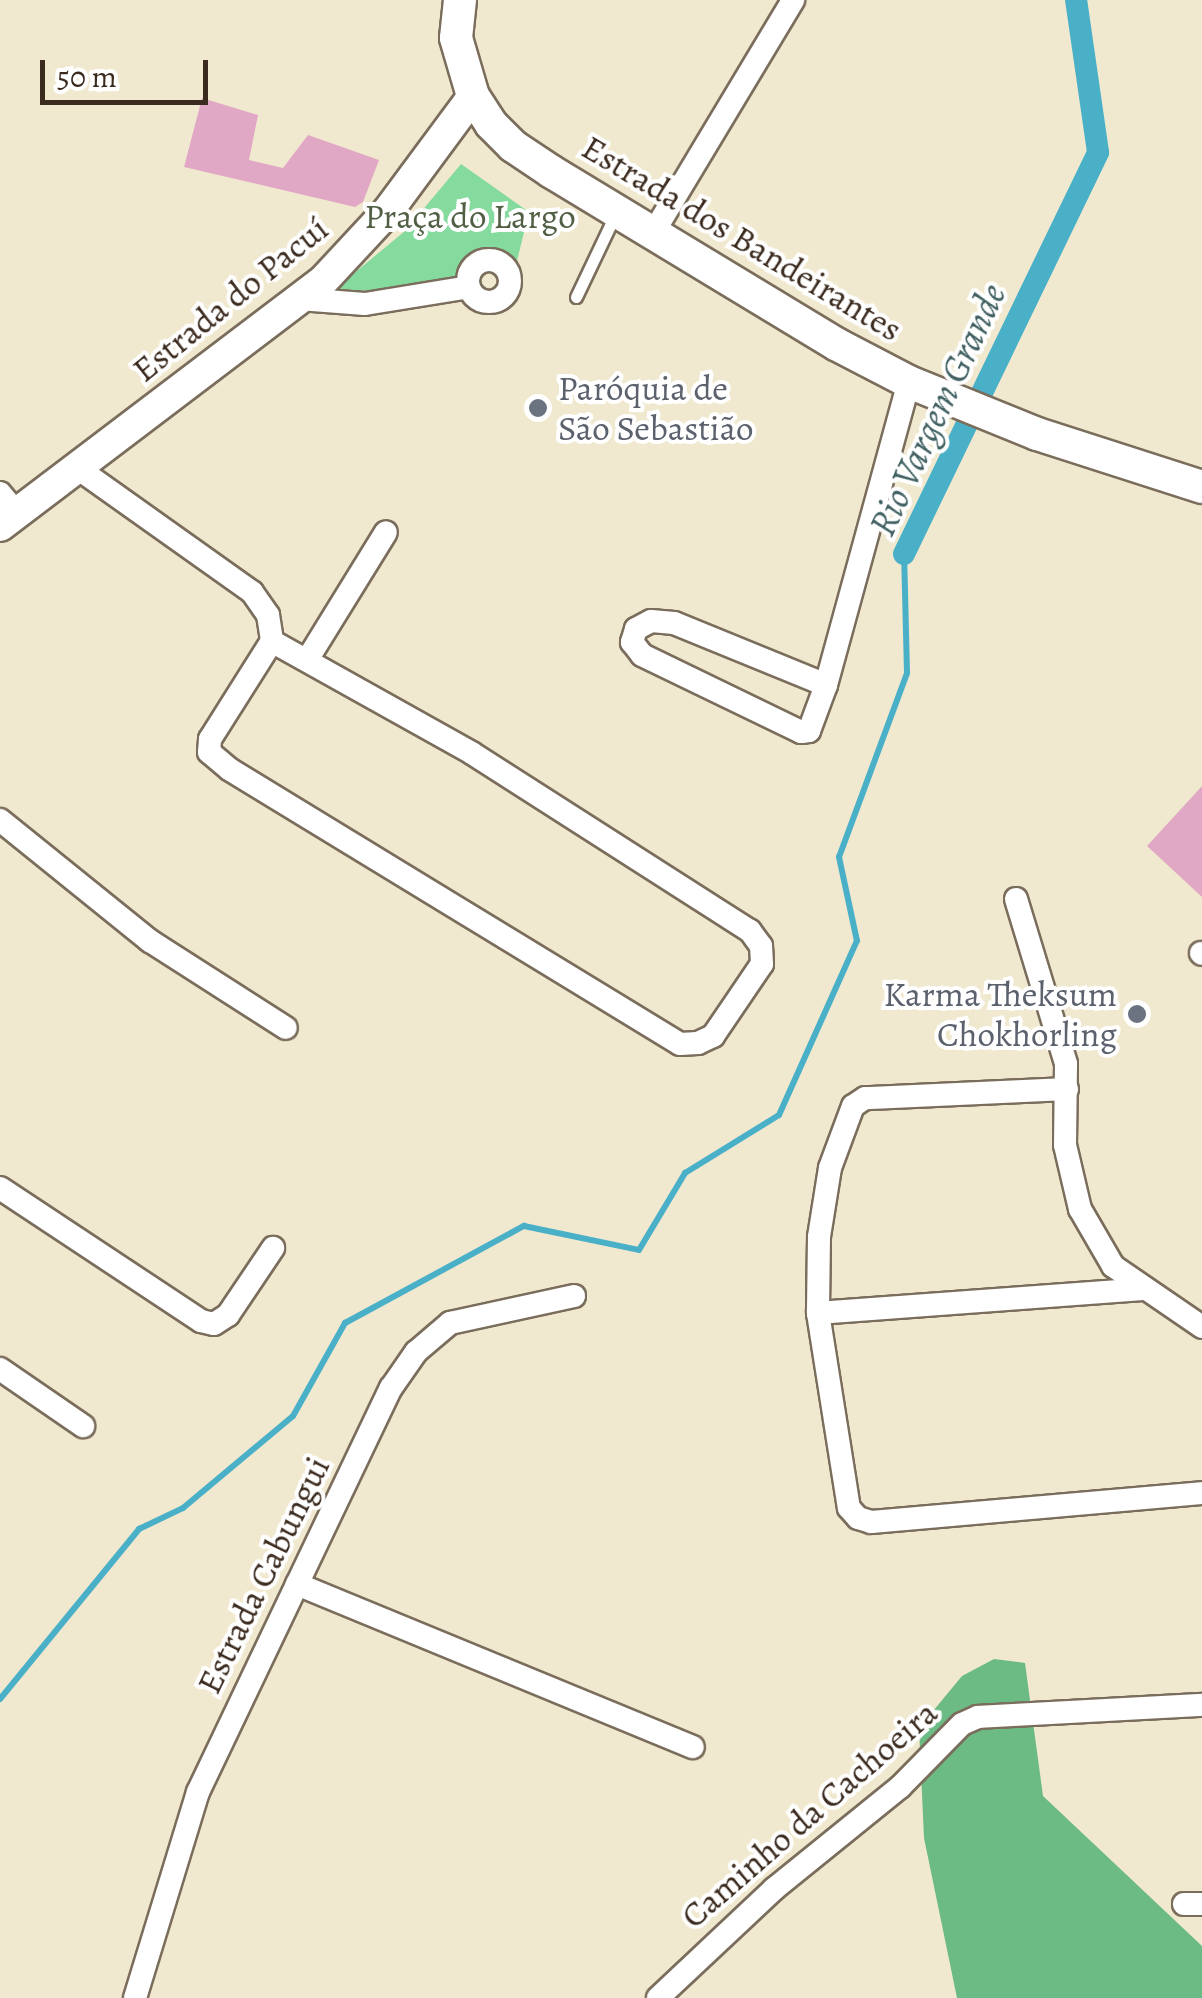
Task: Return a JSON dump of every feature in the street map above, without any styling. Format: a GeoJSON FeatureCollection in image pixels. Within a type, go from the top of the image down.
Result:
{"type":"FeatureCollection","features":[{"type":"Feature","properties":{"kind":"main road","name":"Estrada dos Bandeirantes"},"geometry":{"type":"LineString","coordinates":[[460,0],[456,38],[473,96],[490,124],[513,146],[652,235],[922,388],[1021,427],[1202,487]]}},
{"type":"Feature","properties":{"kind":"street"},"geometry":{"type":"LineString","coordinates":[[652,235],[793,0]]}},
{"type":"Feature","properties":{"kind":"street","name":"Estrada do Pacuí"},"geometry":{"type":"LineString","coordinates":[[6,511],[76,467],[299,300],[388,211],[473,96]]}},
{"type":"Feature","properties":{"kind":"street"},"geometry":{"type":"LineString","coordinates":[[299,300],[365,304],[470,288]]}},
{"type":"Feature","properties":{"kind":"street"},"geometry":{"type":"LineString","coordinates":[[826,685],[674,623],[651,621],[636,629],[632,642],[642,655],[801,732],[814,726],[922,388]]}},
{"type":"Feature","properties":{"kind":"street"},"geometry":{"type":"LineString","coordinates":[[76,467],[252,592],[268,614],[272,641],[210,739],[209,752],[229,769],[680,1044],[698,1044],[712,1036],[762,964],[762,946],[750,930],[472,753],[272,641]]}},
{"type":"Feature","properties":{"kind":"street"},"geometry":{"type":"LineString","coordinates":[[307,660],[386,532]]}},
{"type":"Feature","properties":{"kind":"street"},"geometry":{"type":"LineString","coordinates":[[0,820],[150,940],[286,1028]]}},
{"type":"Feature","properties":{"kind":"street"},"geometry":{"type":"LineString","coordinates":[[1016,900],[1066,1064],[1065,1145],[1080,1209],[1114,1266],[1202,1327]]}},
{"type":"Feature","properties":{"kind":"street"},"geometry":{"type":"LineString","coordinates":[[1067,1088],[866,1098],[853,1106],[828,1185],[819,1237],[818,1313],[848,1508],[858,1518],[871,1522],[1202,1493]]}},
{"type":"Feature","properties":{"kind":"street"},"geometry":{"type":"LineString","coordinates":[[0,1188],[201,1320],[214,1324],[228,1315],[273,1248]]}},
{"type":"Feature","properties":{"kind":"street"},"geometry":{"type":"LineString","coordinates":[[818,1313],[1142,1289]]}},
{"type":"Feature","properties":{"kind":"street","name":"Estrada Cabungui"},"geometry":{"type":"LineString","coordinates":[[136,1998],[198,1792],[391,1388],[416,1352],[450,1323],[574,1296]]}},
{"type":"Feature","properties":{"kind":"street"},"geometry":{"type":"LineString","coordinates":[[0,1368],[83,1426]]}},
{"type":"Feature","properties":{"kind":"street"},"geometry":{"type":"LineString","coordinates":[[298,1584],[692,1747]]}},
{"type":"Feature","properties":{"kind":"street","name":"Caminho da Cachoeira"},"geometry":{"type":"LineString","coordinates":[[658,1998],[774,1889],[900,1787],[962,1724],[978,1717],[1202,1704]]}},
{"type":"Feature","properties":{"kind":"lane"},"geometry":{"type":"LineString","coordinates":[[576,297],[616,213]]}},
{"type":"Feature","properties":{"kind":"green space","name":"Praça do Largo"},"geometry":{"type":"Polygon","coordinates":[[[461,164],[529,212],[515,269],[498,256],[485,254],[471,260],[455,280],[377,291],[335,289],[405,231],[461,164]]]}},
{"type":"Feature","properties":{"kind":"green space"},"geometry":{"type":"Polygon","coordinates":[[[994,1659],[1025,1663],[1043,1796],[1202,1946],[1202,1998],[957,1998],[924,1838],[919,1728],[962,1676],[994,1659]]]}},
{"type":"Feature","properties":{"kind":"building"},"geometry":{"type":"Polygon","coordinates":[[[202,98],[258,115],[249,160],[283,168],[308,135],[379,160],[363,202],[355,207],[184,167],[202,98]]]}},
{"type":"Feature","properties":{"kind":"building"},"geometry":{"type":"Polygon","coordinates":[[[1202,786],[1202,897],[1147,846],[1202,786]]]}},
{"type":"Feature","properties":{"kind":"waterway","name":"Rio Vargem Grande"},"geometry":{"type":"LineString","coordinates":[[904,554],[1098,152],[1076,0]]}},
{"type":"Feature","properties":{"kind":"waterway","name":"Rio Vargem Grande"},"geometry":{"type":"LineString","coordinates":[[0,1699],[139,1529],[183,1508],[293,1416],[345,1323],[524,1226],[639,1250],[685,1173],[779,1115],[857,941],[839,857],[907,673],[904,554]]}},
{"type":"Feature","properties":{"kind":"place","name":"Paróquia de São Sebastião"},"geometry":{"type":"Point","coordinates":[538,408]}},
{"type":"Feature","properties":{"kind":"place","name":"Karma Theksum Chokhorling"},"geometry":{"type":"Point","coordinates":[1137,1014]}}]}
